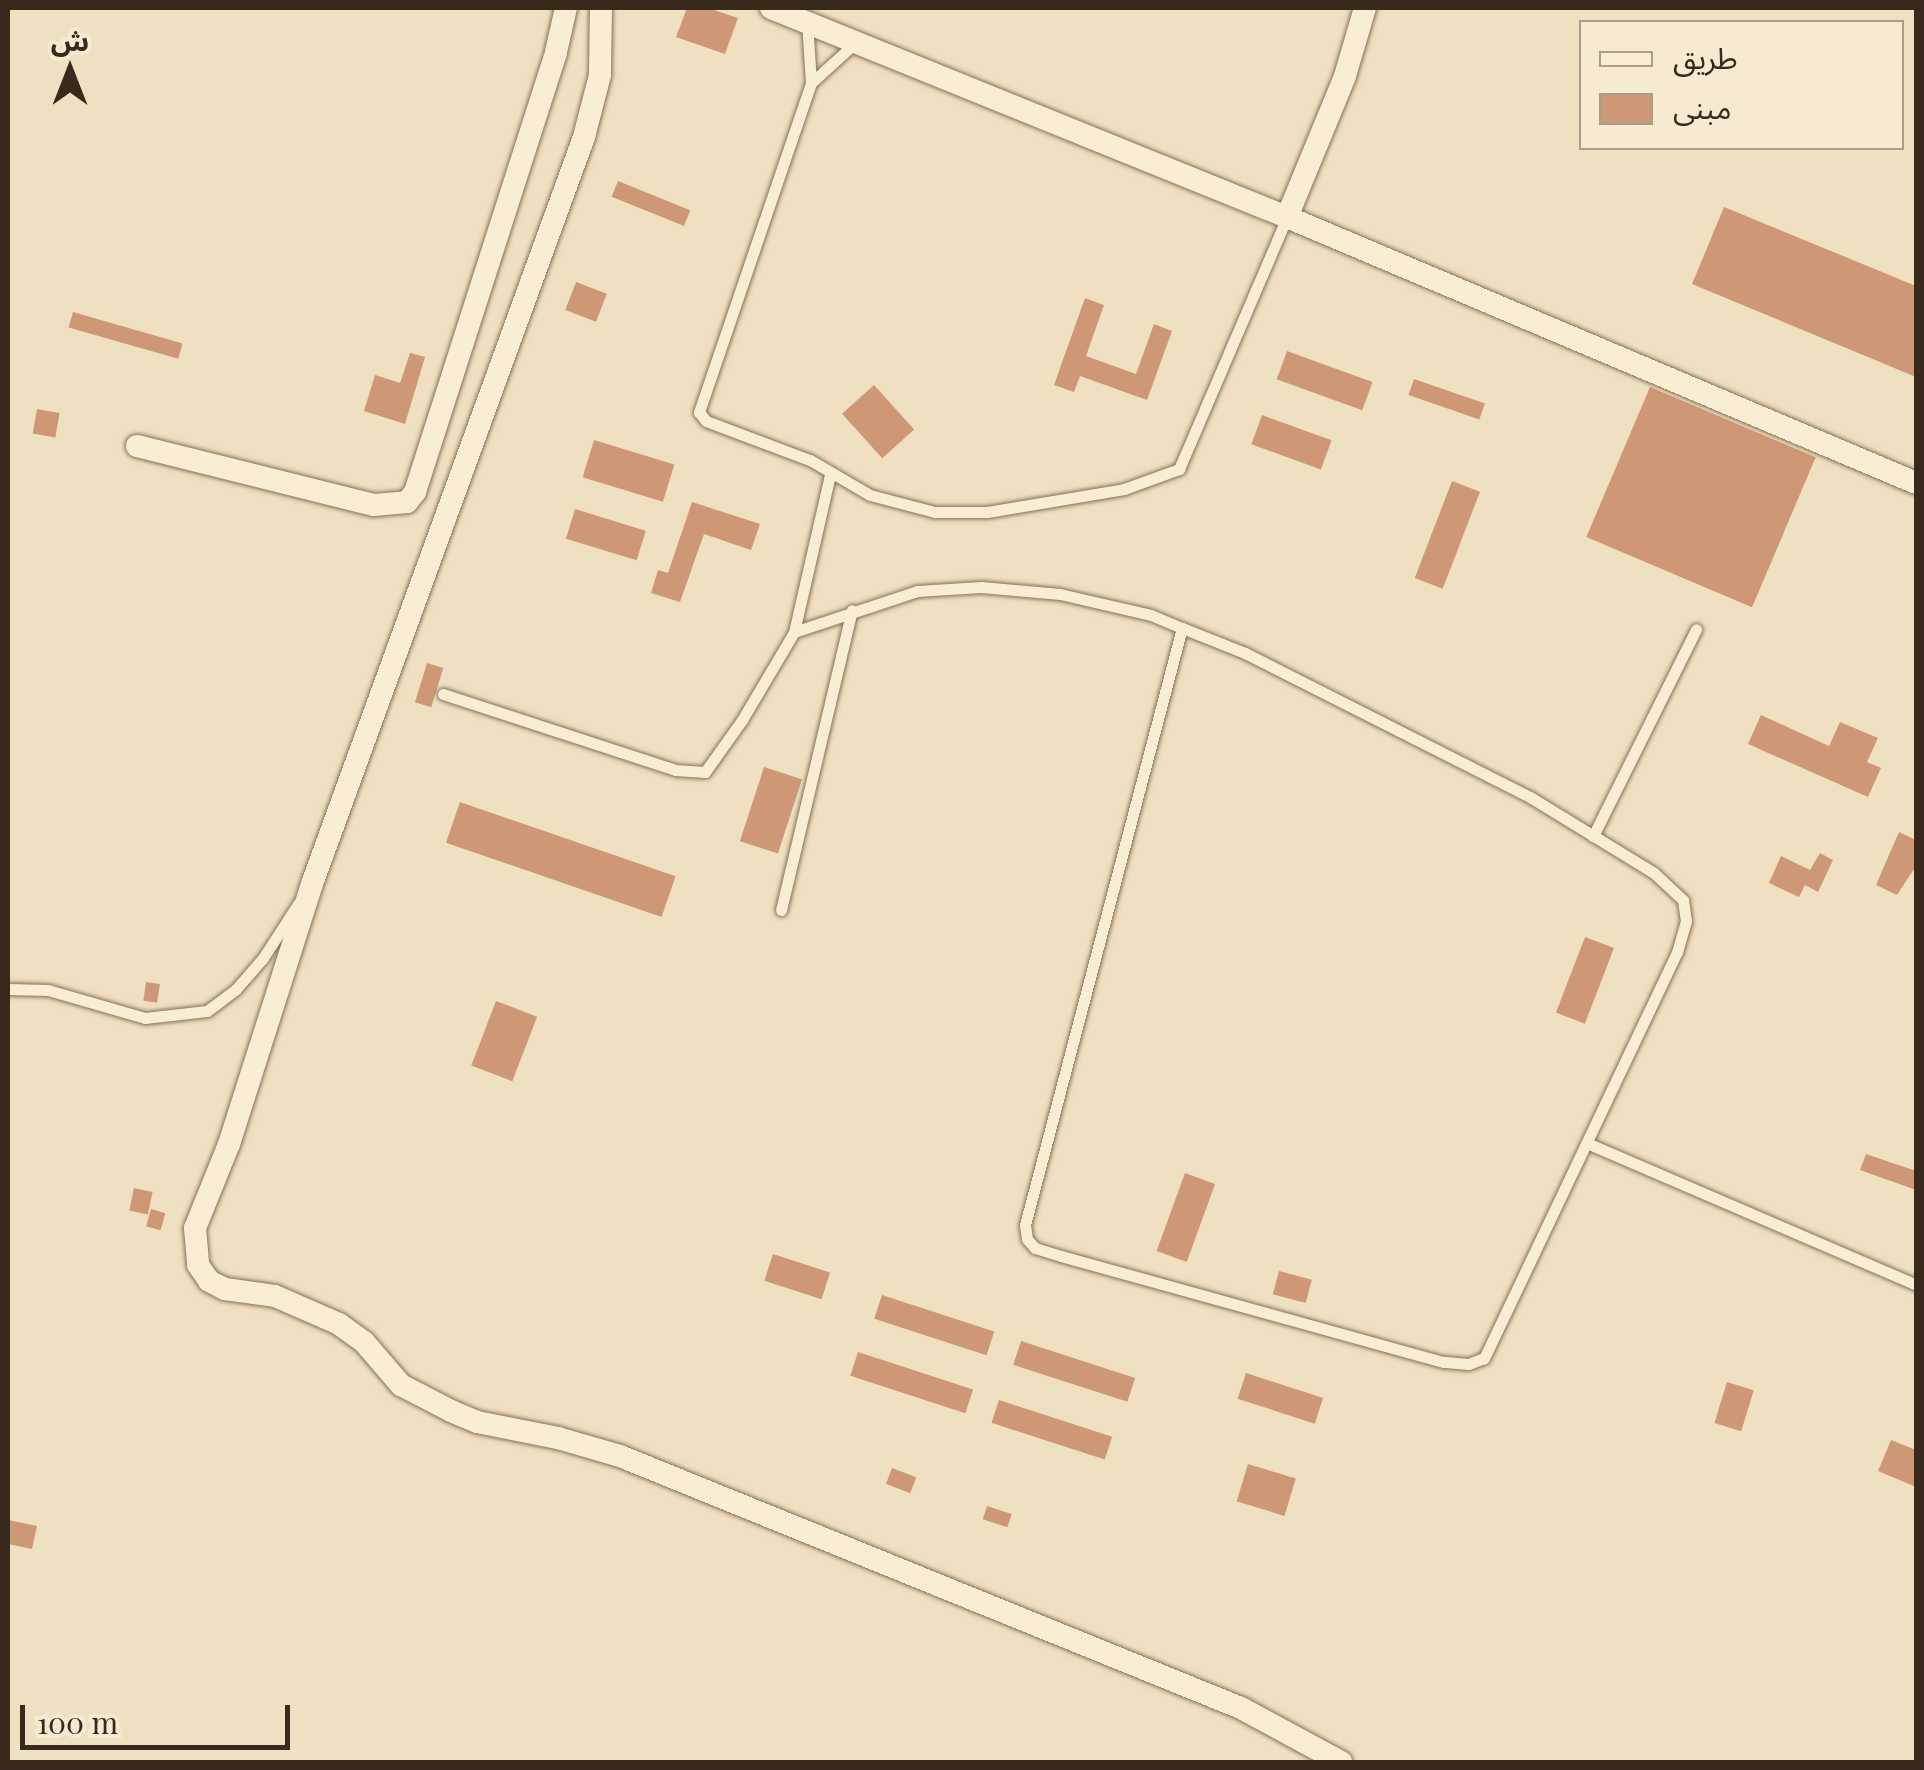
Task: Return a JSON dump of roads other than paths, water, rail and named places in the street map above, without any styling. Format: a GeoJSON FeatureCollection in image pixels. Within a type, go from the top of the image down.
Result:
{"type":"FeatureCollection","features":[{"type":"Feature","properties":{"kind":"street"},"geometry":{"type":"LineString","coordinates":[[138,446],[374,505],[407,502],[416,492],[566,8]]}},
{"type":"Feature","properties":{"kind":"street"},"geometry":{"type":"LineString","coordinates":[[601,8],[600,74],[561,210],[312,884],[229,1144],[195,1228],[196,1256],[209,1281],[225,1288],[274,1296],[339,1324],[364,1342],[401,1385],[464,1416],[620,1456],[1224,1701],[1341,1762]]}},
{"type":"Feature","properties":{"kind":"street"},"geometry":{"type":"LineString","coordinates":[[771,8],[1287,217],[1916,483]]}},
{"type":"Feature","properties":{"kind":"street"},"geometry":{"type":"LineString","coordinates":[[1287,217],[1345,76],[1364,8]]}},
{"type":"Feature","properties":{"kind":"lane"},"geometry":{"type":"LineString","coordinates":[[807,22],[811,83],[698,407],[706,420],[810,460],[830,475],[904,506],[987,512],[1124,489],[1179,469],[1287,217]]}},
{"type":"Feature","properties":{"kind":"lane"},"geometry":{"type":"LineString","coordinates":[[811,83],[856,42]]}},
{"type":"Feature","properties":{"kind":"lane"},"geometry":{"type":"LineString","coordinates":[[443,694],[697,775],[719,756],[794,632],[830,475]]}},
{"type":"Feature","properties":{"kind":"lane"},"geometry":{"type":"LineString","coordinates":[[794,632],[917,591],[981,587],[1107,602],[1182,628],[1376,717],[1593,836],[1654,874],[1682,900],[1686,921],[1676,952],[1493,1346],[1484,1358],[1468,1364],[1443,1362],[1061,1256],[1035,1248],[1027,1239],[1025,1226],[1182,628]]}},
{"type":"Feature","properties":{"kind":"lane"},"geometry":{"type":"LineString","coordinates":[[781,910],[852,610]]}},
{"type":"Feature","properties":{"kind":"lane"},"geometry":{"type":"LineString","coordinates":[[1593,836],[1696,628]]}},
{"type":"Feature","properties":{"kind":"lane"},"geometry":{"type":"LineString","coordinates":[[8,990],[48,990],[145,1018],[207,1011],[236,989],[263,958],[312,884]]}},
{"type":"Feature","properties":{"kind":"lane"},"geometry":{"type":"LineString","coordinates":[[1587,1143],[1916,1285]]}}]}
